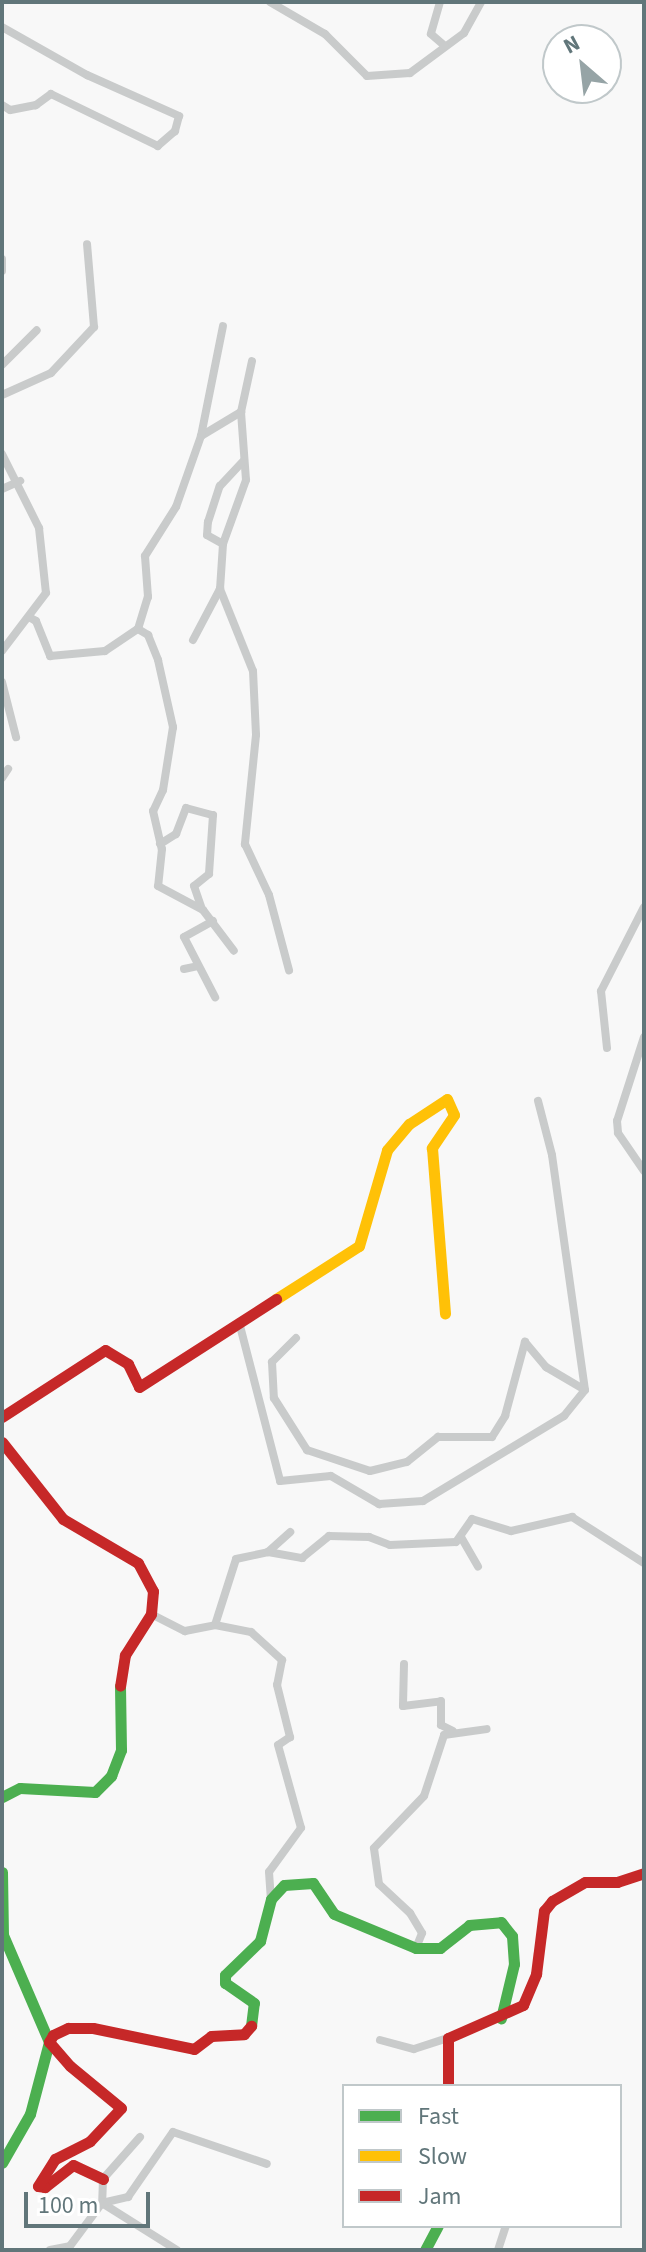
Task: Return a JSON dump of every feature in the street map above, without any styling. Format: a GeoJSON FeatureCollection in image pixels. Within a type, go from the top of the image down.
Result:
{"type":"FeatureCollection","features":[{"type":"Feature","properties":{"kind":"street"},"geometry":{"type":"LineString","coordinates":[[270,2],[325,34],[367,76],[410,73],[464,33],[481,2]]}},
{"type":"Feature","properties":{"kind":"street"},"geometry":{"type":"LineString","coordinates":[[440,2],[431,34],[445,46]]}},
{"type":"Feature","properties":{"kind":"street"},"geometry":{"type":"LineString","coordinates":[[2,27],[87,75],[179,116],[175,131],[158,146],[51,94],[36,105],[10,110],[2,105]]}},
{"type":"Feature","properties":{"kind":"street"},"geometry":{"type":"LineString","coordinates":[[2,395],[51,373],[94,327],[87,244]]}},
{"type":"Feature","properties":{"kind":"street"},"geometry":{"type":"LineString","coordinates":[[2,259],[2,271]]}},
{"type":"Feature","properties":{"kind":"street"},"geometry":{"type":"LineString","coordinates":[[29,617],[36,621],[50,656],[105,651],[138,629],[148,597],[145,556],[176,507],[201,436],[223,326]]}},
{"type":"Feature","properties":{"kind":"street"},"geometry":{"type":"LineString","coordinates":[[2,365],[37,330]]}},
{"type":"Feature","properties":{"kind":"street"},"geometry":{"type":"LineString","coordinates":[[193,640],[220,589],[223,544],[246,480],[241,412],[252,361]]}},
{"type":"Feature","properties":{"kind":"street"},"geometry":{"type":"LineString","coordinates":[[201,436],[241,412]]}},
{"type":"Feature","properties":{"kind":"street"},"geometry":{"type":"LineString","coordinates":[[2,454],[20,481],[39,528],[46,593],[2,651]]}},
{"type":"Feature","properties":{"kind":"street"},"geometry":{"type":"LineString","coordinates":[[223,544],[207,535],[208,522],[220,486],[243,461]]}},
{"type":"Feature","properties":{"kind":"street"},"geometry":{"type":"LineString","coordinates":[[2,489],[20,481]]}},
{"type":"Feature","properties":{"kind":"street"},"geometry":{"type":"LineString","coordinates":[[220,589],[253,671],[256,735],[245,844],[269,895],[289,970]]}},
{"type":"Feature","properties":{"kind":"street"},"geometry":{"type":"LineString","coordinates":[[138,629],[148,635],[158,660],[173,727],[163,790],[153,811],[160,844],[158,886],[203,910],[234,951]]}},
{"type":"Feature","properties":{"kind":"street"},"geometry":{"type":"LineString","coordinates":[[2,682],[16,737]]}},
{"type":"Feature","properties":{"kind":"street"},"geometry":{"type":"LineString","coordinates":[[2,778],[8,769]]}},
{"type":"Feature","properties":{"kind":"street"},"geometry":{"type":"LineString","coordinates":[[160,844],[176,834],[186,808],[213,815],[209,874],[194,886],[203,910]]}},
{"type":"Feature","properties":{"kind":"street"},"geometry":{"type":"LineString","coordinates":[[607,1048],[601,991],[644,907]]}},
{"type":"Feature","properties":{"kind":"street"},"geometry":{"type":"LineString","coordinates":[[213,921],[184,937],[215,997]]}},
{"type":"Feature","properties":{"kind":"street"},"geometry":{"type":"LineString","coordinates":[[184,969],[198,966]]}},
{"type":"Feature","properties":{"kind":"street"},"geometry":{"type":"LineString","coordinates":[[644,1037],[617,1121],[618,1133],[644,1171]]}},
{"type":"Feature","properties":{"kind":"street"},"geometry":{"type":"LineString","coordinates":[[2,1417],[105,1350],[128,1364],[139,1387],[359,1246],[387,1150],[409,1124],[447,1099],[454,1115],[432,1148],[445,1313]]}},
{"type":"Feature","properties":{"kind":"street"},"geometry":{"type":"LineString","coordinates":[[239,1322],[280,1481],[331,1476],[379,1504],[423,1501],[564,1416],[585,1390],[552,1155],[538,1101]]}},
{"type":"Feature","properties":{"kind":"street"},"geometry":{"type":"LineString","coordinates":[[296,1338],[272,1362],[274,1398],[307,1450],[370,1471],[407,1462],[438,1437],[492,1437],[505,1416],[525,1342],[546,1367],[585,1390]]}},
{"type":"Feature","properties":{"kind":"street"},"geometry":{"type":"LineString","coordinates":[[2,1442],[63,1519],[138,1563],[153,1591],[151,1614],[125,1655],[120,1673],[121,1750],[111,1776],[95,1792],[20,1788],[2,1797]]}},
{"type":"Feature","properties":{"kind":"street"},"geometry":{"type":"LineString","coordinates":[[215,1625],[236,1559],[268,1552],[302,1558],[329,1536],[369,1537],[390,1545],[456,1542],[472,1519],[511,1531],[572,1517],[644,1563]]}},
{"type":"Feature","properties":{"kind":"street"},"geometry":{"type":"LineString","coordinates":[[268,1552],[290,1532]]}},
{"type":"Feature","properties":{"kind":"street"},"geometry":{"type":"LineString","coordinates":[[461,1537],[478,1566]]}},
{"type":"Feature","properties":{"kind":"street"},"geometry":{"type":"LineString","coordinates":[[2,2163],[30,2114],[49,2042],[61,2029],[77,2027],[194,2049],[211,2036],[244,2034],[252,2025],[254,2003],[225,1983],[225,1975],[260,1941],[271,1899],[269,1872],[301,1828],[278,1745],[290,1737],[277,1685],[282,1660],[251,1632],[215,1625],[185,1631],[151,1614]]}},
{"type":"Feature","properties":{"kind":"street"},"geometry":{"type":"LineString","coordinates":[[404,1664],[403,1706],[441,1701],[441,1725],[453,1731]]}},
{"type":"Feature","properties":{"kind":"street"},"geometry":{"type":"LineString","coordinates":[[416,1948],[422,1933],[410,1913],[379,1884],[374,1848],[424,1796],[444,1735],[453,1731],[487,1729]]}},
{"type":"Feature","properties":{"kind":"street"},"geometry":{"type":"LineString","coordinates":[[2,1872],[3,1935],[49,2042],[121,2108],[90,2141],[55,2159],[38,2186],[45,2187],[73,2165],[103,2179]]}},
{"type":"Feature","properties":{"kind":"street"},"geometry":{"type":"LineString","coordinates":[[380,2040],[414,2049],[448,2038],[461,2029],[501,2018],[523,2005],[529,1994],[544,1911],[552,1901],[585,1882],[617,1882],[644,1873]]}},
{"type":"Feature","properties":{"kind":"street"},"geometry":{"type":"LineString","coordinates":[[271,1899],[284,1885],[313,1883],[334,1914],[416,1948],[440,1948],[481,1921],[491,1919],[508,1928],[514,1964],[501,2018]]}},
{"type":"Feature","properties":{"kind":"street"},"geometry":{"type":"LineString","coordinates":[[448,2038],[448,2084]]}},
{"type":"Feature","properties":{"kind":"street"},"geometry":{"type":"LineString","coordinates":[[102,2203],[128,2197],[173,2132],[267,2164]]}},
{"type":"Feature","properties":{"kind":"street"},"geometry":{"type":"LineString","coordinates":[[50,2250],[70,2246],[102,2203],[103,2179],[140,2137]]}},
{"type":"Feature","properties":{"kind":"street"},"geometry":{"type":"LineString","coordinates":[[102,2203],[177,2250]]}},
{"type":"Feature","properties":{"kind":"street"},"geometry":{"type":"LineString","coordinates":[[425,2250],[437,2228]]}},
{"type":"Feature","properties":{"kind":"street"},"geometry":{"type":"LineString","coordinates":[[498,2250],[505,2228]]}},
{"type":"Feature","properties":{"kind":"traffic: fast"},"geometry":{"type":"LineString","coordinates":[[2,1797],[20,1788],[95,1792],[111,1776],[121,1750],[120,1686]]}},
{"type":"Feature","properties":{"kind":"traffic: fast"},"geometry":{"type":"LineString","coordinates":[[2,1872],[3,1935],[49,2042],[30,2114],[2,2163]]}},
{"type":"Feature","properties":{"kind":"traffic: fast"},"geometry":{"type":"LineString","coordinates":[[251,2026],[254,2003],[225,1983],[225,1975],[260,1941],[271,1899],[284,1885],[313,1883],[334,1914],[416,1948],[440,1948],[469,1925],[501,1922],[512,1936],[514,1964],[501,2018]]}},
{"type":"Feature","properties":{"kind":"traffic: fast"},"geometry":{"type":"LineString","coordinates":[[425,2250],[437,2228]]}},
{"type":"Feature","properties":{"kind":"traffic: slow"},"geometry":{"type":"LineString","coordinates":[[276,1299],[359,1246],[387,1150],[409,1124],[447,1099],[454,1115],[432,1148],[445,1313]]}},
{"type":"Feature","properties":{"kind":"traffic: jam"},"geometry":{"type":"LineString","coordinates":[[2,1417],[105,1350],[128,1364],[139,1387],[276,1299]]}},
{"type":"Feature","properties":{"kind":"traffic: jam"},"geometry":{"type":"LineString","coordinates":[[2,1442],[63,1519],[138,1563],[153,1591],[151,1614],[125,1655],[120,1686]]}},
{"type":"Feature","properties":{"kind":"traffic: jam"},"geometry":{"type":"LineString","coordinates":[[448,2084],[448,2038],[523,2005],[536,1974],[544,1911],[552,1901],[585,1882],[617,1882],[644,1873]]}},
{"type":"Feature","properties":{"kind":"traffic: jam"},"geometry":{"type":"LineString","coordinates":[[103,2179],[73,2165],[45,2187],[38,2186],[55,2159],[90,2141],[121,2108],[70,2066],[49,2042],[53,2035],[68,2028],[93,2028],[194,2049],[211,2036],[244,2034],[251,2026]]}}]}
